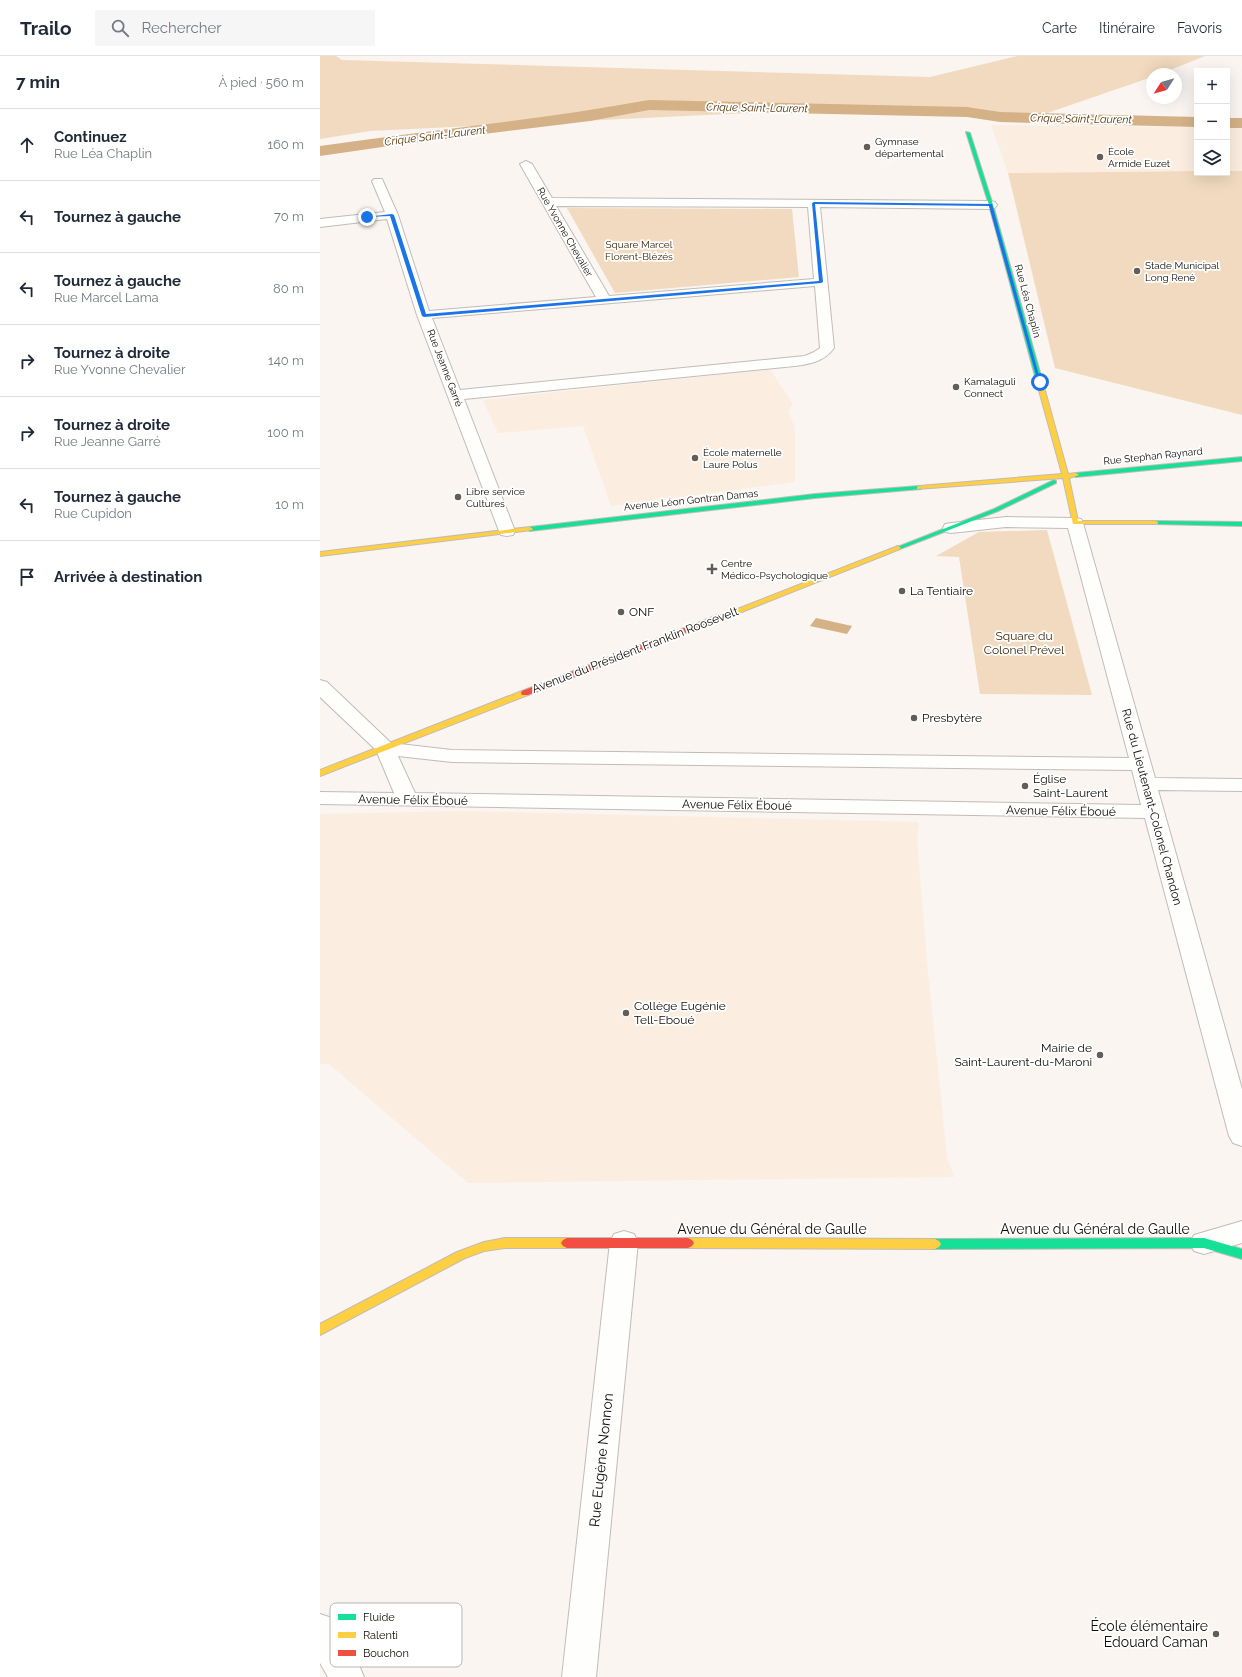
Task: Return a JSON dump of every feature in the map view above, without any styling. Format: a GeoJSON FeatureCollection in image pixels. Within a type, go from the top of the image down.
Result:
{"type":"FeatureCollection","features":[{"type":"Feature","properties":{"kind":"street","name":"Rue Léa Chaplin"},"geometry":{"type":"LineString","coordinates":[[968,133],[991,205],[1066,476]]}},
{"type":"Feature","properties":{"kind":"street","name":"Rue Yvonne Chevalier"},"geometry":{"type":"LineString","coordinates":[[526,164],[604,300]]}},
{"type":"Feature","properties":{"kind":"street","name":"Rue Jeanne Garré"},"geometry":{"type":"LineString","coordinates":[[378,181],[392,215],[424,316],[507,531]]}},
{"type":"Feature","properties":{"kind":"street"},"geometry":{"type":"LineString","coordinates":[[548,202],[991,205]]}},
{"type":"Feature","properties":{"kind":"street"},"geometry":{"type":"LineString","coordinates":[[455,395],[771,365],[812,358],[825,352],[828,348],[814,203]]}},
{"type":"Feature","properties":{"kind":"street"},"geometry":{"type":"LineString","coordinates":[[320,223],[392,215]]}},
{"type":"Feature","properties":{"kind":"street"},"geometry":{"type":"LineString","coordinates":[[424,316],[821,282]]}},
{"type":"Feature","properties":{"kind":"street","name":"Rue Stephan Raynard"},"geometry":{"type":"LineString","coordinates":[[1066,476],[1242,459]]}},
{"type":"Feature","properties":{"kind":"street","name":"Rue du Lieutenant-Colonel Chandon"},"geometry":{"type":"LineString","coordinates":[[1066,476],[1075,523],[1242,1136]]}},
{"type":"Feature","properties":{"kind":"street","name":"Avenue du Président Franklin Roosevelt"},"geometry":{"type":"LineString","coordinates":[[320,773],[951,528],[996,510],[1066,476]]}},
{"type":"Feature","properties":{"kind":"street","name":"Avenue Léon Gontran Damas"},"geometry":{"type":"LineString","coordinates":[[320,554],[815,496],[1066,476]]}},
{"type":"Feature","properties":{"kind":"street","name":"Avenue du Président Franklin Roosevelt"},"geometry":{"type":"LineString","coordinates":[[951,528],[1006,522],[1075,523]]}},
{"type":"Feature","properties":{"kind":"street"},"geometry":{"type":"LineString","coordinates":[[1075,523],[1242,524]]}},
{"type":"Feature","properties":{"kind":"street"},"geometry":{"type":"LineString","coordinates":[[320,686],[384,748],[407,799]]}},
{"type":"Feature","properties":{"kind":"street"},"geometry":{"type":"LineString","coordinates":[[384,748],[452,756],[1143,774],[1242,785]]}},
{"type":"Feature","properties":{"kind":"street","name":"Avenue Félix Éboué"},"geometry":{"type":"LineString","coordinates":[[320,798],[1154,812]]}},
{"type":"Feature","properties":{"kind":"street"},"geometry":{"type":"LineString","coordinates":[[1204,1243],[1242,1232]]}},
{"type":"Feature","properties":{"kind":"street","name":"Avenue du Général de Gaulle"},"geometry":{"type":"LineString","coordinates":[[320,1330],[461,1255],[504,1242],[1204,1243],[1242,1254]]}},
{"type":"Feature","properties":{"kind":"street","name":"Rue Eugène Nonnon"},"geometry":{"type":"LineString","coordinates":[[579,1677],[624,1242]]}},
{"type":"Feature","properties":{"kind":"street"},"geometry":{"type":"LineString","coordinates":[[320,1630],[330,1647]]}},
{"type":"Feature","properties":{"kind":"street"},"geometry":{"type":"LineString","coordinates":[[341,1667],[347,1677]]}},
{"type":"Feature","properties":{"kind":"shaded area","name":"École Armide Euzet"},"geometry":{"type":"Polygon","coordinates":[[[991,125],[1194,127],[1194,171],[1008,173],[991,125]]]}},
{"type":"Feature","properties":{"kind":"shaded area"},"geometry":{"type":"Polygon","coordinates":[[[1230,128],[1242,128],[1242,171],[1230,171],[1230,128]]]}},
{"type":"Feature","properties":{"kind":"shaded area","name":"École maternelle Laure Polus"},"geometry":{"type":"Polygon","coordinates":[[[770,369],[793,404],[788,411],[795,427],[795,482],[611,506],[583,426],[498,433],[483,400],[770,369]]]}},
{"type":"Feature","properties":{"kind":"shaded area"},"geometry":{"type":"Polygon","coordinates":[[[816,618],[852,626],[847,634],[810,626],[816,618]]]}},
{"type":"Feature","properties":{"kind":"shaded area","name":"Collège Eugénie Tell-Eboué"},"geometry":{"type":"Polygon","coordinates":[[[463,811],[919,822],[917,839],[927,962],[947,1157],[954,1177],[468,1183],[329,1064],[320,1064],[320,814],[463,811]]]}},
{"type":"Feature","properties":{"kind":"green space"},"geometry":{"type":"Polygon","coordinates":[[[320,56],[336,56],[342,60],[930,77],[1017,56],[1205,56],[1175,68],[1146,68],[1146,79],[1024,121],[853,108],[370,131],[320,139],[320,56]]]}},
{"type":"Feature","properties":{"kind":"green space","name":"Stade Municipal Long René"},"geometry":{"type":"Polygon","coordinates":[[[1194,171],[1194,176],[1230,176],[1230,171],[1242,171],[1242,415],[1055,368],[1008,173],[1194,171]]]}},
{"type":"Feature","properties":{"kind":"green space","name":"Square Marcel Florent-Blézés"},"geometry":{"type":"Polygon","coordinates":[[[567,208],[792,209],[799,277],[615,293],[567,208]]]}},
{"type":"Feature","properties":{"kind":"green space","name":"Square du Colonel Prével"},"geometry":{"type":"Polygon","coordinates":[[[1047,530],[1092,695],[980,694],[959,557],[936,556],[979,532],[1047,530]]]}},
{"type":"Feature","properties":{"kind":"waterway","name":"Crique Saint-Laurent"},"geometry":{"type":"LineString","coordinates":[[320,151],[403,139],[590,116],[649,105],[967,112],[1000,117],[1194,122]]}},
{"type":"Feature","properties":{"kind":"waterway","name":"Crique Saint-Laurent"},"geometry":{"type":"LineString","coordinates":[[1230,123],[1242,123]]}},
{"type":"Feature","properties":{"kind":"traffic: fast"},"geometry":{"type":"LineString","coordinates":[[968,133],[991,205],[1038,376]]}},
{"type":"Feature","properties":{"kind":"traffic: fast"},"geometry":{"type":"LineString","coordinates":[[1076,475],[1242,459]]}},
{"type":"Feature","properties":{"kind":"traffic: fast"},"geometry":{"type":"LineString","coordinates":[[898,548],[996,510],[1054,482]]}},
{"type":"Feature","properties":{"kind":"traffic: fast"},"geometry":{"type":"LineString","coordinates":[[530,529],[815,496],[919,488]]}},
{"type":"Feature","properties":{"kind":"traffic: fast"},"geometry":{"type":"LineString","coordinates":[[1156,523],[1242,524]]}},
{"type":"Feature","properties":{"kind":"traffic: fast"},"geometry":{"type":"LineString","coordinates":[[935,1244],[1204,1243],[1242,1254]]}},
{"type":"Feature","properties":{"kind":"traffic: slow"},"geometry":{"type":"LineString","coordinates":[[1038,376],[1068,484],[1075,523],[1156,523]]}},
{"type":"Feature","properties":{"kind":"traffic: slow"},"geometry":{"type":"LineString","coordinates":[[919,488],[1076,475]]}},
{"type":"Feature","properties":{"kind":"traffic: slow"},"geometry":{"type":"LineString","coordinates":[[320,554],[530,529]]}},
{"type":"Feature","properties":{"kind":"traffic: slow"},"geometry":{"type":"LineString","coordinates":[[721,617],[898,548]]}},
{"type":"Feature","properties":{"kind":"traffic: slow"},"geometry":{"type":"LineString","coordinates":[[320,773],[525,693]]}},
{"type":"Feature","properties":{"kind":"traffic: slow"},"geometry":{"type":"LineString","coordinates":[[320,1330],[461,1255],[484,1247],[505,1243],[567,1243]]}},
{"type":"Feature","properties":{"kind":"traffic: slow"},"geometry":{"type":"LineString","coordinates":[[688,1243],[935,1244]]}},
{"type":"Feature","properties":{"kind":"traffic: jam"},"geometry":{"type":"LineString","coordinates":[[525,693],[721,617]]}},
{"type":"Feature","properties":{"kind":"traffic: jam"},"geometry":{"type":"LineString","coordinates":[[567,1243],[688,1243]]}},
{"type":"Feature","properties":{"kind":"place","name":"Gymnase départemental"},"geometry":{"type":"Point","coordinates":[867,147]}},
{"type":"Feature","properties":{"kind":"place","name":"École Armide Euzet"},"geometry":{"type":"Point","coordinates":[1100,157]}},
{"type":"Feature","properties":{"kind":"place","name":"Stade Municipal Long René"},"geometry":{"type":"Point","coordinates":[1137,271]}},
{"type":"Feature","properties":{"kind":"place","name":"Kamalaguli Connect"},"geometry":{"type":"Point","coordinates":[956,387]}},
{"type":"Feature","properties":{"kind":"place","name":"École maternelle Laure Polus"},"geometry":{"type":"Point","coordinates":[695,458]}},
{"type":"Feature","properties":{"kind":"place","name":"Libre service Cultures"},"geometry":{"type":"Point","coordinates":[458,497]}},
{"type":"Feature","properties":{"kind":"place","name":"Centre Médico-Psychologique"},"geometry":{"type":"Point","coordinates":[712,569]}},
{"type":"Feature","properties":{"kind":"place","name":"La Tentiaire"},"geometry":{"type":"Point","coordinates":[902,591]}},
{"type":"Feature","properties":{"kind":"place","name":"ONF"},"geometry":{"type":"Point","coordinates":[621,612]}},
{"type":"Feature","properties":{"kind":"place","name":"Presbytère"},"geometry":{"type":"Point","coordinates":[914,718]}},
{"type":"Feature","properties":{"kind":"place","name":"Église Saint-Laurent"},"geometry":{"type":"Point","coordinates":[1025,786]}},
{"type":"Feature","properties":{"kind":"place","name":"Collège Eugénie Tell-Eboué"},"geometry":{"type":"Point","coordinates":[626,1013]}},
{"type":"Feature","properties":{"kind":"place","name":"Mairie de Saint-Laurent-du-Maroni"},"geometry":{"type":"Point","coordinates":[1100,1055]}},
{"type":"Feature","properties":{"kind":"place","name":"École élémentaire Edouard Caman"},"geometry":{"type":"Point","coordinates":[1216,1634]}},
{"type":"Feature","properties":{"kind":"route"},"geometry":{"type":"LineString","coordinates":[[367,217],[392,215],[424,316],[821,282],[814,203],[991,205],[1031,355],[1040,382]]}}]}
